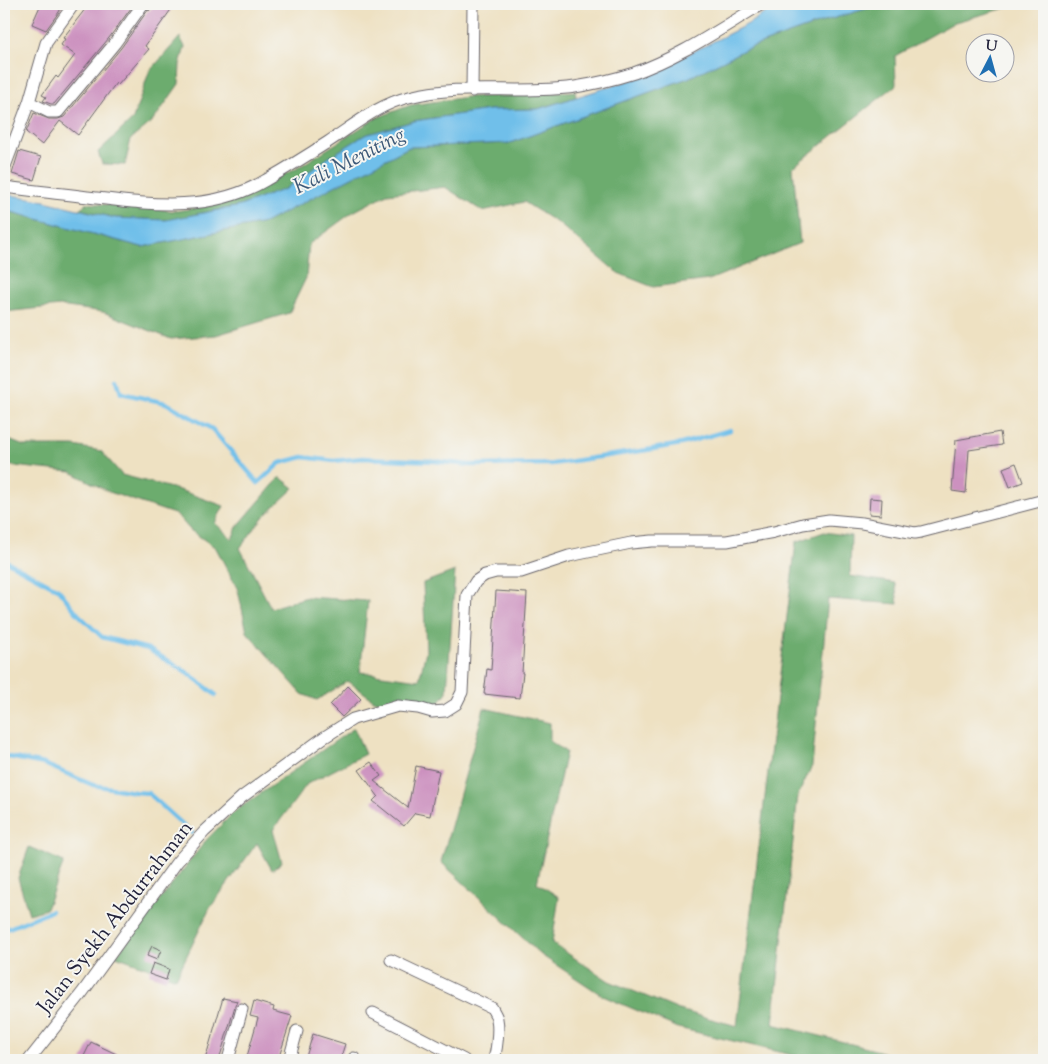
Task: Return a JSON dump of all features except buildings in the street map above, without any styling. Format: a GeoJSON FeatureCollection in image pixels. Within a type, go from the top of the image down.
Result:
{"type":"FeatureCollection","features":[{"type":"Feature","properties":{"kind":"street"},"geometry":{"type":"LineString","coordinates":[[4,168],[29,102],[46,43],[74,4]]}},
{"type":"Feature","properties":{"kind":"street"},"geometry":{"type":"LineString","coordinates":[[29,102],[49,112],[58,112],[115,43],[143,4]]}},
{"type":"Feature","properties":{"kind":"street"},"geometry":{"type":"LineString","coordinates":[[472,91],[473,4]]}},
{"type":"Feature","properties":{"kind":"street"},"geometry":{"type":"LineString","coordinates":[[4,187],[148,204],[181,204],[213,200],[229,196],[264,182],[364,118],[393,102],[424,93],[574,87],[634,73],[690,46],[762,4]]}},
{"type":"Feature","properties":{"kind":"street","name":"Jalan Syekh Abdurrahman"},"geometry":{"type":"LineString","coordinates":[[29,1060],[82,993],[177,862],[204,832],[242,797],[322,738],[353,718],[398,706],[441,712],[456,704],[462,692],[467,595],[476,581],[485,575],[496,572],[530,570],[569,556],[631,543],[652,541],[727,541],[829,520],[862,523],[915,533],[1044,500]]}},
{"type":"Feature","properties":{"kind":"street"},"geometry":{"type":"LineString","coordinates":[[391,960],[492,1008],[497,1020],[496,1060]]}},
{"type":"Feature","properties":{"kind":"street"},"geometry":{"type":"LineString","coordinates":[[228,1060],[242,1009]]}},
{"type":"Feature","properties":{"kind":"street"},"geometry":{"type":"LineString","coordinates":[[373,1013],[464,1060]]}},
{"type":"Feature","properties":{"kind":"street"},"geometry":{"type":"LineString","coordinates":[[289,1060],[297,1031]]}},
{"type":"Feature","properties":{"kind":"green space"},"geometry":{"type":"Polygon","coordinates":[[[882,4],[1020,4],[955,22],[895,56],[896,85],[793,167],[800,243],[709,280],[653,287],[618,273],[559,224],[524,202],[482,211],[445,187],[387,194],[353,212],[309,244],[306,278],[289,313],[216,335],[171,339],[103,312],[60,306],[4,312],[4,210],[142,247],[264,223],[409,147],[510,143],[688,78],[746,49],[828,20],[882,4]]]}},
{"type":"Feature","properties":{"kind":"green space"},"geometry":{"type":"Polygon","coordinates":[[[180,37],[185,47],[180,64],[179,84],[153,121],[131,139],[125,165],[102,164],[98,152],[133,119],[149,72],[180,37]]]}},
{"type":"Feature","properties":{"kind":"green space"},"geometry":{"type":"Polygon","coordinates":[[[575,91],[576,97],[538,109],[489,110],[414,121],[365,135],[328,158],[285,189],[240,206],[166,220],[115,218],[79,209],[87,203],[176,211],[214,205],[296,169],[376,118],[411,105],[467,97],[575,91]]]}},
{"type":"Feature","properties":{"kind":"green space"},"geometry":{"type":"Polygon","coordinates":[[[4,438],[24,446],[74,446],[101,451],[122,475],[179,490],[224,506],[215,523],[232,539],[237,527],[280,477],[294,488],[264,516],[240,548],[271,608],[307,597],[368,601],[360,672],[419,680],[426,651],[423,583],[455,571],[447,692],[437,705],[375,701],[348,681],[317,700],[302,694],[247,632],[238,590],[216,548],[190,530],[177,515],[109,492],[71,472],[4,465],[4,438]]]}},
{"type":"Feature","properties":{"kind":"green space"},"geometry":{"type":"Polygon","coordinates":[[[824,532],[851,536],[850,576],[895,583],[898,604],[828,599],[812,766],[798,795],[773,1024],[879,1051],[902,1060],[813,1060],[678,1028],[603,996],[541,955],[441,862],[484,708],[550,723],[550,741],[566,752],[537,883],[559,897],[552,943],[609,981],[679,1010],[737,1026],[796,542],[824,532]]]}},
{"type":"Feature","properties":{"kind":"green space"},"geometry":{"type":"Polygon","coordinates":[[[354,728],[365,754],[307,784],[273,830],[282,862],[272,870],[257,843],[210,908],[176,978],[116,956],[207,839],[234,812],[354,728]]]}},
{"type":"Feature","properties":{"kind":"green space"},"geometry":{"type":"Polygon","coordinates":[[[29,847],[64,862],[46,909],[29,914],[18,878],[29,847]]]}},
{"type":"Feature","properties":{"kind":"water","name":"Kali Meniting"},"geometry":{"type":"Polygon","coordinates":[[[779,4],[882,4],[828,20],[746,49],[688,78],[510,143],[409,147],[264,223],[142,247],[4,210],[4,194],[36,199],[115,218],[166,220],[240,206],[285,189],[328,158],[365,135],[414,121],[489,110],[538,109],[647,75],[748,24],[779,4]]]}},
{"type":"Feature","properties":{"kind":"waterway"},"geometry":{"type":"LineString","coordinates":[[117,380],[121,393],[166,403],[212,429],[258,483],[280,463],[303,457],[334,461],[362,458],[434,461],[470,465],[552,464],[681,444],[730,430]]}},
{"type":"Feature","properties":{"kind":"waterway"},"geometry":{"type":"LineString","coordinates":[[4,560],[58,589],[78,614],[102,637],[148,649],[188,673],[216,695]]}},
{"type":"Feature","properties":{"kind":"waterway"},"geometry":{"type":"LineString","coordinates":[[4,756],[44,764],[93,785],[148,793],[192,833]]}},
{"type":"Feature","properties":{"kind":"waterway"},"geometry":{"type":"LineString","coordinates":[[4,930],[51,911]]}}]}
